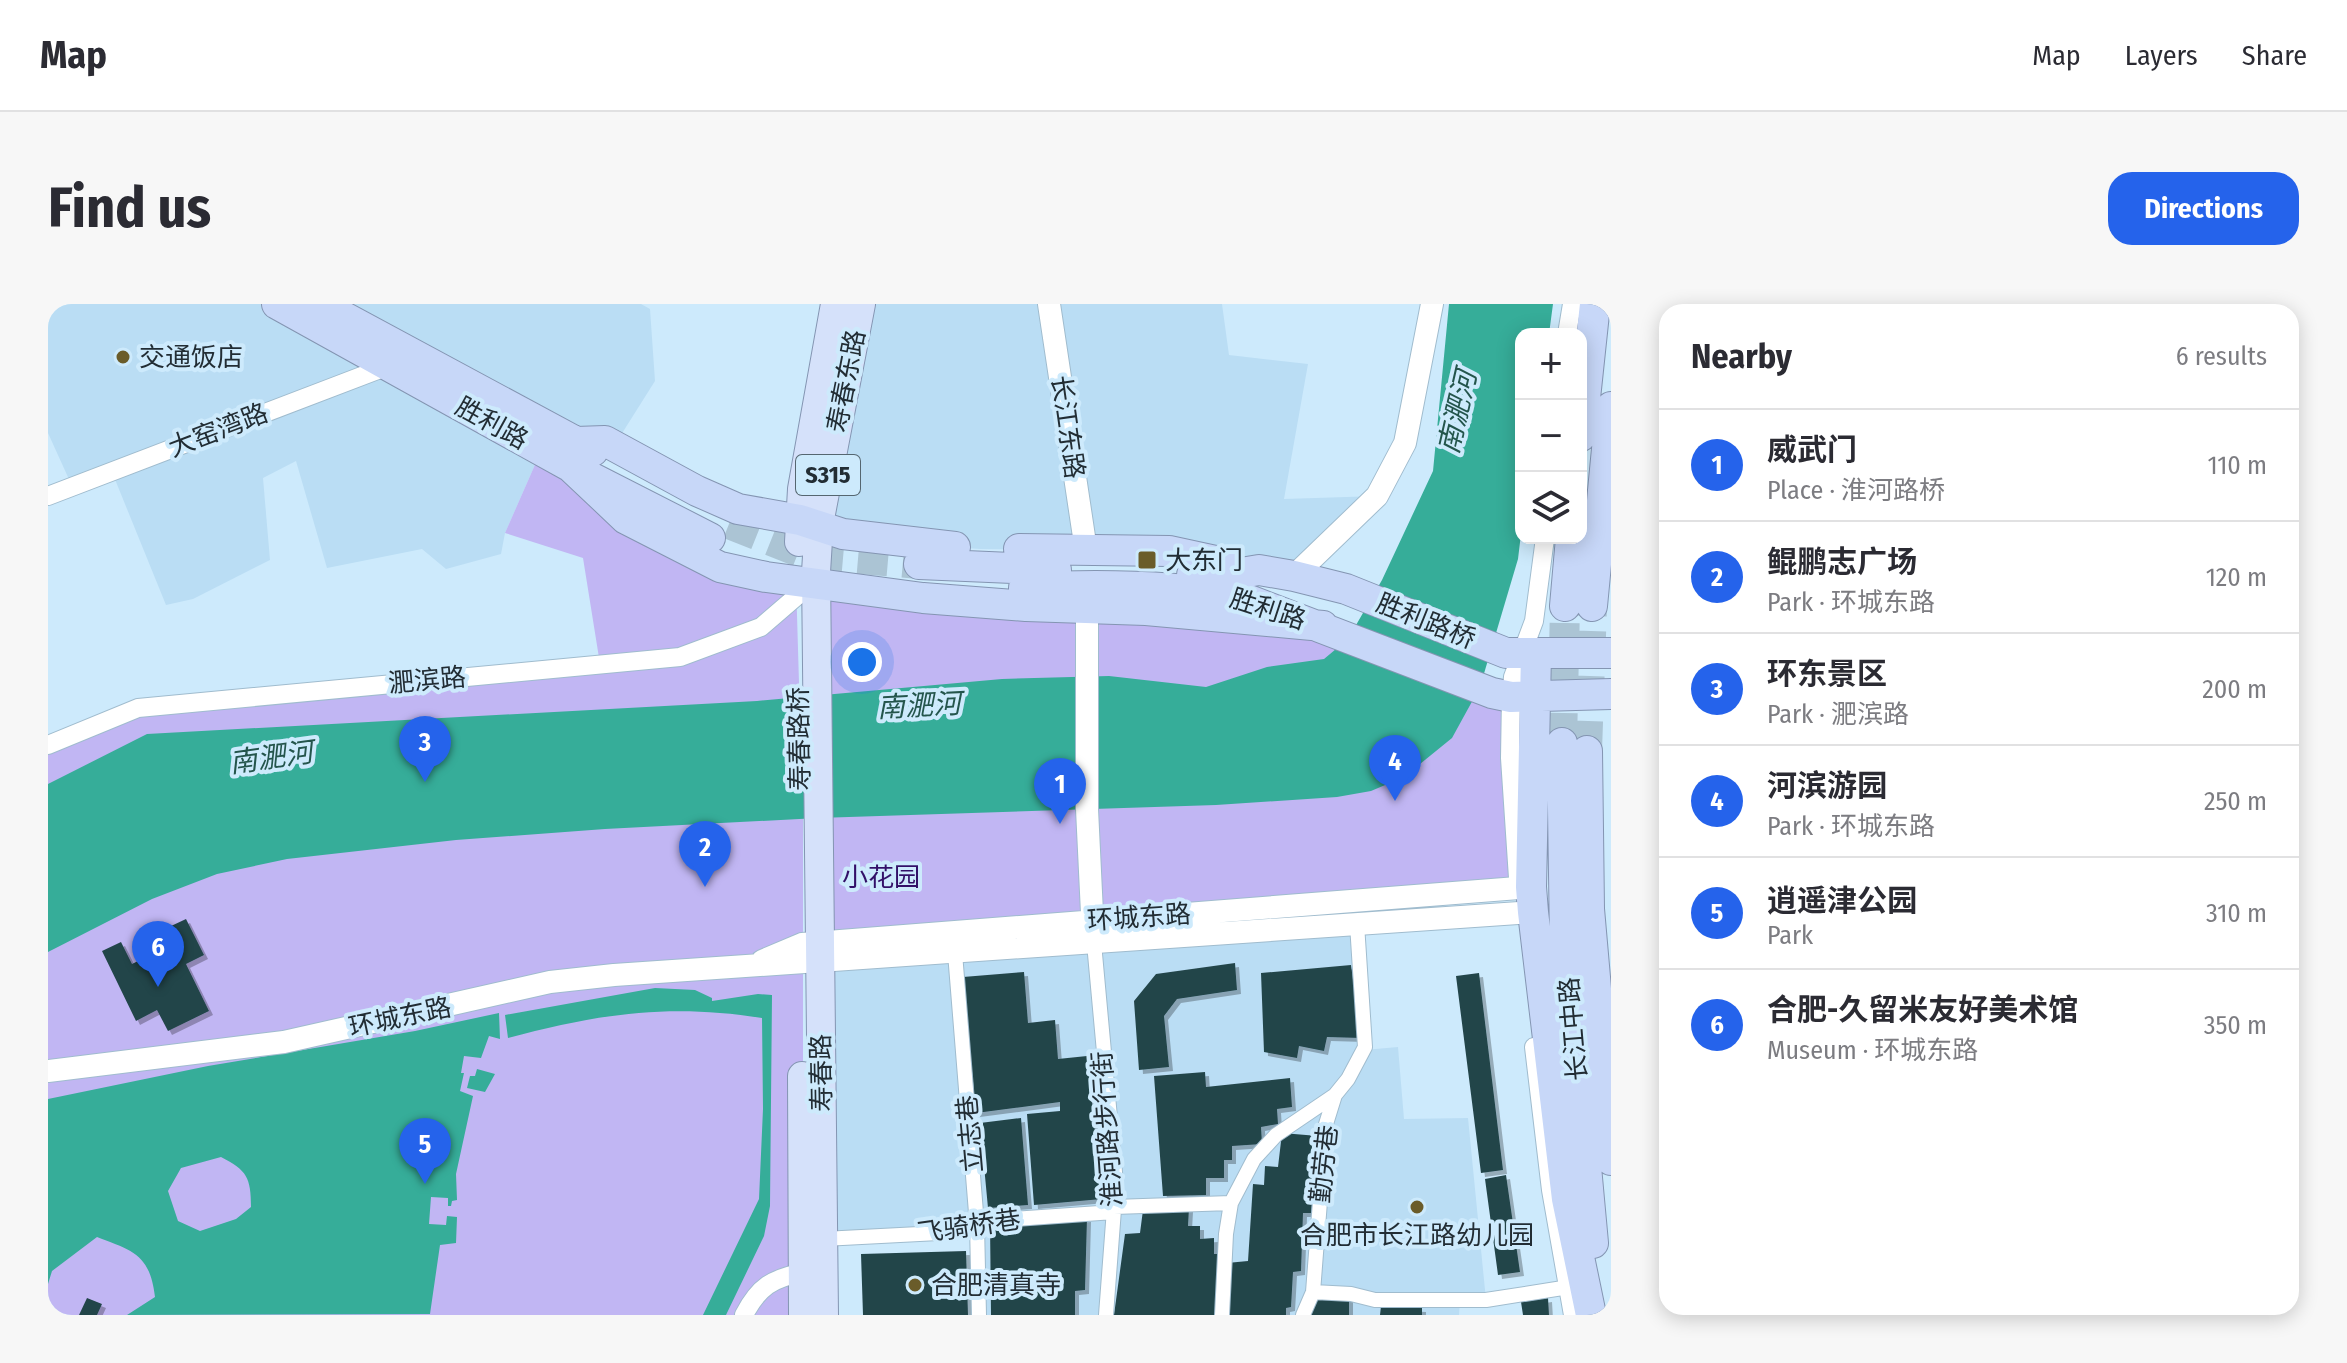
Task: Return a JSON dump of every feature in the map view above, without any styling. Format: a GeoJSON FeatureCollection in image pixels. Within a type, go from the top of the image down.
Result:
{"type":"FeatureCollection","features":[{"type":"Feature","properties":{"kind":"highway","name":"胜利路"},"geometry":{"type":"LineString","coordinates":[[277,304],[388,366],[574,454]]}},
{"type":"Feature","properties":{"kind":"highway","name":"胜利路"},"geometry":{"type":"LineString","coordinates":[[320,304],[574,454],[719,531]]}},
{"type":"Feature","properties":{"kind":"highway"},"geometry":{"type":"LineString","coordinates":[[1585,400],[1595,304]]}},
{"type":"Feature","properties":{"kind":"highway"},"geometry":{"type":"LineString","coordinates":[[1572,544],[1578,606],[1611,407]]}},
{"type":"Feature","properties":{"kind":"highway"},"geometry":{"type":"LineString","coordinates":[[1259,570],[1169,551],[980,549],[843,534],[810,522],[738,509],[697,491],[605,441],[574,454],[626,519],[720,567],[803,587],[923,598],[1146,610],[1323,626]]}},
{"type":"Feature","properties":{"kind":"highway","name":"胜利路"},"geometry":{"type":"LineString","coordinates":[[919,564],[1149,575],[1223,576],[1259,570],[1346,589]]}},
{"type":"Feature","properties":{"kind":"highway","name":"胜利路"},"geometry":{"type":"LineString","coordinates":[[878,580],[991,590],[1085,585],[1199,590],[1241,597],[1323,626]]}},
{"type":"Feature","properties":{"kind":"highway","name":"胜利路桥"},"geometry":{"type":"LineString","coordinates":[[1346,589],[1521,654]]}},
{"type":"Feature","properties":{"kind":"highway","name":"胜利路桥"},"geometry":{"type":"LineString","coordinates":[[1323,626],[1480,687],[1523,697]]}},
{"type":"Feature","properties":{"kind":"highway"},"geometry":{"type":"LineString","coordinates":[[1591,1315],[1567,1199],[1526,900],[1521,654],[1611,653]]}},
{"type":"Feature","properties":{"kind":"highway"},"geometry":{"type":"LineString","coordinates":[[1523,697],[1611,694]]}},
{"type":"Feature","properties":{"kind":"highway","name":"长江中路"},"geometry":{"type":"LineString","coordinates":[[1600,1315],[1565,939],[1574,747],[1611,1160]]}},
{"type":"Feature","properties":{"kind":"main road","name":"寿春东路"},"geometry":{"type":"LineString","coordinates":[[810,522],[802,489],[835,304]]}},
{"type":"Feature","properties":{"kind":"main road","name":"寿春东路"},"geometry":{"type":"LineString","coordinates":[[807,648],[803,587],[810,522],[861,304]]}},
{"type":"Feature","properties":{"kind":"main road","name":"寿春路桥"},"geometry":{"type":"LineString","coordinates":[[807,648],[810,831]]}},
{"type":"Feature","properties":{"kind":"main road","name":"寿春路"},"geometry":{"type":"LineString","coordinates":[[803,1315],[811,953],[810,831]]}},
{"type":"Feature","properties":{"kind":"main road","name":"寿春路"},"geometry":{"type":"LineString","coordinates":[[811,953],[824,1315]]}},
{"type":"Feature","properties":{"kind":"street","name":"长江东路"},"geometry":{"type":"LineString","coordinates":[[1049,304],[1086,550]]}},
{"type":"Feature","properties":{"kind":"street"},"geometry":{"type":"LineString","coordinates":[[1294,576],[1377,496],[1405,443],[1432,304]]}},
{"type":"Feature","properties":{"kind":"street"},"geometry":{"type":"LineString","coordinates":[[1568,328],[1572,304]]}},
{"type":"Feature","properties":{"kind":"street","name":"大窑湾路"},"geometry":{"type":"LineString","coordinates":[[48,496],[388,366]]}},
{"type":"Feature","properties":{"kind":"street"},"geometry":{"type":"LineString","coordinates":[[1521,654],[1534,621],[1544,544]]}},
{"type":"Feature","properties":{"kind":"street","name":"淝滨路"},"geometry":{"type":"LineString","coordinates":[[48,745],[138,708],[680,657],[761,627],[803,587]]}},
{"type":"Feature","properties":{"kind":"street"},"geometry":{"type":"LineString","coordinates":[[1087,608],[1087,809],[1093,932]]}},
{"type":"Feature","properties":{"kind":"street"},"geometry":{"type":"LineString","coordinates":[[1526,900],[1545,1145],[1573,1315]]}},
{"type":"Feature","properties":{"kind":"street","name":"环城东路"},"geometry":{"type":"LineString","coordinates":[[811,953],[955,953],[1093,932],[1357,924],[1526,900]]}},
{"type":"Feature","properties":{"kind":"street","name":"环城东路"},"geometry":{"type":"LineString","coordinates":[[48,1071],[284,1042],[550,982],[751,966],[811,953],[1526,900]]}},
{"type":"Feature","properties":{"kind":"street","name":"勤劳巷"},"geometry":{"type":"LineString","coordinates":[[1303,1315],[1313,1292],[1326,1124],[1335,1095],[1348,1079],[1365,1047],[1357,924]]}},
{"type":"Feature","properties":{"kind":"street","name":"淮河路步行街"},"geometry":{"type":"LineString","coordinates":[[1093,932],[1116,1183],[1106,1315]]}},
{"type":"Feature","properties":{"kind":"street","name":"立志巷"},"geometry":{"type":"LineString","coordinates":[[955,953],[977,1225],[979,1315]]}},
{"type":"Feature","properties":{"kind":"street"},"geometry":{"type":"LineString","coordinates":[[1222,1315],[1226,1234],[1231,1203],[1254,1159],[1276,1135],[1335,1095]]}},
{"type":"Feature","properties":{"kind":"street","name":"飞骑桥巷"},"geometry":{"type":"LineString","coordinates":[[823,1239],[958,1232],[986,1221],[1114,1209],[1231,1203]]}},
{"type":"Feature","properties":{"kind":"street"},"geometry":{"type":"LineString","coordinates":[[744,1315],[773,1279],[803,1272]]}},
{"type":"Feature","properties":{"kind":"street"},"geometry":{"type":"LineString","coordinates":[[1313,1292],[1351,1294],[1375,1300],[1486,1300],[1569,1287]]}},
{"type":"Feature","properties":{"kind":"shaded area"},"geometry":{"type":"Polygon","coordinates":[[[48,304],[277,304],[541,451],[505,533],[501,554],[446,569],[422,549],[327,568],[296,461],[263,478],[270,560],[193,599],[166,605],[112,472],[72,486],[48,433],[48,304]]]}},
{"type":"Feature","properties":{"kind":"shaded area"},"geometry":{"type":"Polygon","coordinates":[[[320,304],[641,304],[650,309],[655,381],[614,446],[320,304]]]}},
{"type":"Feature","properties":{"kind":"shaded area"},"geometry":{"type":"Polygon","coordinates":[[[861,304],[1222,304],[1229,355],[1308,364],[1284,499],[1377,496],[1294,576],[1169,551],[980,549],[924,545],[819,524],[861,304]]]}},
{"type":"Feature","properties":{"kind":"shaded area"},"geometry":{"type":"Polygon","coordinates":[[[1357,924],[1364,1050],[1398,1047],[1404,1119],[1468,1118],[1486,1300],[1460,1300],[1459,1315],[979,1315],[977,1226],[823,1239],[821,963],[1357,924]]]}},
{"type":"Feature","properties":{"kind":"green space"},"geometry":{"type":"Polygon","coordinates":[[[541,451],[626,519],[796,581],[803,819],[803,1315],[48,1315],[48,745],[138,708],[600,664],[583,558],[505,533],[541,451]]]}},
{"type":"Feature","properties":{"kind":"green space","name":"小花园"},"geometry":{"type":"Polygon","coordinates":[[[816,583],[1323,626],[1511,697],[1519,890],[820,942],[816,583]]]}},
{"type":"Feature","properties":{"kind":"water","name":"南淝河"},"geometry":{"type":"Polygon","coordinates":[[[1449,304],[1553,304],[1550,328],[1515,328],[1515,544],[1520,544],[1480,687],[1452,738],[1404,777],[1371,791],[1337,797],[1216,805],[818,818],[605,829],[456,840],[287,859],[217,874],[152,899],[48,952],[48,784],[147,734],[757,701],[1002,679],[1109,676],[1206,687],[1267,667],[1324,659],[1348,639],[1382,580],[1433,471],[1449,304]]]}},
{"type":"Feature","properties":{"kind":"water"},"geometry":{"type":"Polygon","coordinates":[[[655,988],[695,990],[712,998],[712,1001],[772,995],[770,1206],[764,1236],[726,1315],[703,1315],[759,1199],[763,1109],[762,1018],[696,1011],[634,1013],[508,1038],[505,1015],[655,988]]]}},
{"type":"Feature","properties":{"kind":"water"},"geometry":{"type":"Polygon","coordinates":[[[499,1013],[500,1039],[489,1036],[481,1058],[464,1056],[460,1091],[473,1096],[456,1174],[457,1200],[448,1206],[448,1198],[431,1197],[429,1224],[446,1225],[447,1216],[457,1217],[456,1243],[440,1245],[430,1314],[127,1315],[155,1297],[149,1272],[138,1256],[97,1237],[52,1271],[48,1284],[48,1099],[208,1066],[415,1031],[499,1013]],[[221,1157],[181,1168],[168,1191],[178,1221],[200,1231],[236,1219],[251,1207],[246,1176],[221,1157]]]}},
{"type":"Feature","properties":{"kind":"water"},"geometry":{"type":"Polygon","coordinates":[[[477,1069],[495,1074],[485,1092],[467,1088],[470,1076],[475,1076],[477,1069]]]}},
{"type":"Feature","properties":{"kind":"building"},"geometry":{"type":"Polygon","coordinates":[[[186,919],[204,955],[186,964],[209,1011],[168,1031],[157,1010],[136,1021],[102,951],[121,942],[132,964],[160,945],[154,934],[186,919]]]}},
{"type":"Feature","properties":{"kind":"building"},"geometry":{"type":"Polygon","coordinates":[[[1235,963],[1237,990],[1177,999],[1164,1016],[1169,1067],[1139,1070],[1134,1001],[1156,974],[1235,963]]]}},
{"type":"Feature","properties":{"kind":"building"},"geometry":{"type":"Polygon","coordinates":[[[1351,965],[1361,1038],[1327,1037],[1324,1051],[1299,1046],[1297,1058],[1264,1052],[1261,973],[1351,965]]]}},
{"type":"Feature","properties":{"kind":"building"},"geometry":{"type":"Polygon","coordinates":[[[1024,972],[1028,1023],[1055,1020],[1058,1059],[1087,1056],[1102,1199],[1034,1205],[1027,1114],[1060,1111],[1060,1102],[976,1113],[963,977],[1024,972]]]}},
{"type":"Feature","properties":{"kind":"building"},"geometry":{"type":"Polygon","coordinates":[[[1479,973],[1503,1170],[1481,1173],[1456,976],[1479,973]]]}},
{"type":"Feature","properties":{"kind":"building"},"geometry":{"type":"Polygon","coordinates":[[[1205,1072],[1206,1087],[1290,1078],[1292,1107],[1277,1109],[1278,1124],[1261,1127],[1262,1144],[1232,1146],[1232,1160],[1224,1160],[1224,1178],[1206,1178],[1206,1195],[1163,1196],[1154,1076],[1205,1072]]]}},
{"type":"Feature","properties":{"kind":"building"},"geometry":{"type":"Polygon","coordinates":[[[1021,1118],[1028,1205],[988,1208],[980,1123],[1021,1118]]]}},
{"type":"Feature","properties":{"kind":"building"},"geometry":{"type":"Polygon","coordinates":[[[1282,1133],[1318,1136],[1311,1213],[1303,1213],[1301,1271],[1293,1272],[1291,1307],[1286,1308],[1286,1315],[1226,1315],[1227,1263],[1248,1261],[1253,1184],[1264,1185],[1265,1166],[1278,1167],[1282,1133]]]}},
{"type":"Feature","properties":{"kind":"building"},"geometry":{"type":"Polygon","coordinates":[[[1506,1175],[1520,1272],[1498,1275],[1485,1179],[1506,1175]]]}},
{"type":"Feature","properties":{"kind":"building"},"geometry":{"type":"Polygon","coordinates":[[[1189,1208],[1188,1226],[1200,1226],[1200,1239],[1214,1238],[1214,1254],[1222,1254],[1219,1315],[1114,1315],[1125,1234],[1140,1233],[1143,1210],[1189,1208]]]}},
{"type":"Feature","properties":{"kind":"building"},"geometry":{"type":"Polygon","coordinates":[[[1087,1218],[1085,1290],[1075,1291],[1075,1315],[991,1315],[990,1223],[1087,1218]]]}},
{"type":"Feature","properties":{"kind":"building","name":"合肥清真寺"},"geometry":{"type":"Polygon","coordinates":[[[966,1251],[968,1315],[863,1315],[861,1254],[966,1251]]]}},
{"type":"Feature","properties":{"kind":"building"},"geometry":{"type":"Polygon","coordinates":[[[1317,1297],[1349,1298],[1349,1315],[1311,1315],[1317,1297]]]}},
{"type":"Feature","properties":{"kind":"building"},"geometry":{"type":"Polygon","coordinates":[[[87,1298],[102,1304],[97,1315],[79,1315],[87,1298]]]}},
{"type":"Feature","properties":{"kind":"building"},"geometry":{"type":"Polygon","coordinates":[[[1548,1298],[1549,1315],[1523,1315],[1521,1302],[1548,1298]]]}},
{"type":"Feature","properties":{"kind":"building"},"geometry":{"type":"Polygon","coordinates":[[[1381,1306],[1422,1308],[1422,1315],[1380,1315],[1381,1306]]]}},
{"type":"Feature","properties":{"kind":"tunnel"},"geometry":{"type":"LineString","coordinates":[[729,524],[804,554],[919,564]]}},
{"type":"Feature","properties":{"kind":"tunnel"},"geometry":{"type":"LineString","coordinates":[[1562,743],[1565,606]]}},
{"type":"Feature","properties":{"kind":"tunnel"},"geometry":{"type":"LineString","coordinates":[[1587,751],[1592,606]]}},
{"type":"Feature","properties":{"kind":"place","name":"交通饭店"},"geometry":{"type":"Point","coordinates":[123,357]}},
{"type":"Feature","properties":{"kind":"place","name":"大东门"},"geometry":{"type":"Point","coordinates":[1147,560]}},
{"type":"Feature","properties":{"kind":"place","name":"环东景区"},"geometry":{"type":"Point","coordinates":[425,782]}},
{"type":"Feature","properties":{"kind":"place","name":"河滨游园"},"geometry":{"type":"Point","coordinates":[1395,801]}},
{"type":"Feature","properties":{"kind":"place","name":"威武门"},"geometry":{"type":"Point","coordinates":[1060,824]}},
{"type":"Feature","properties":{"kind":"place","name":"鲲鹏志广场"},"geometry":{"type":"Point","coordinates":[705,887]}},
{"type":"Feature","properties":{"kind":"place","name":"合肥-久留米友好美术馆"},"geometry":{"type":"Point","coordinates":[158,987]}},
{"type":"Feature","properties":{"kind":"place","name":"逍遥津公园"},"geometry":{"type":"Point","coordinates":[425,1184]}},
{"type":"Feature","properties":{"kind":"place","name":"合肥市长江路幼儿园"},"geometry":{"type":"Point","coordinates":[1417,1207]}},
{"type":"Feature","properties":{"kind":"place","name":"合肥清真寺"},"geometry":{"type":"Point","coordinates":[915,1285]}}]}
